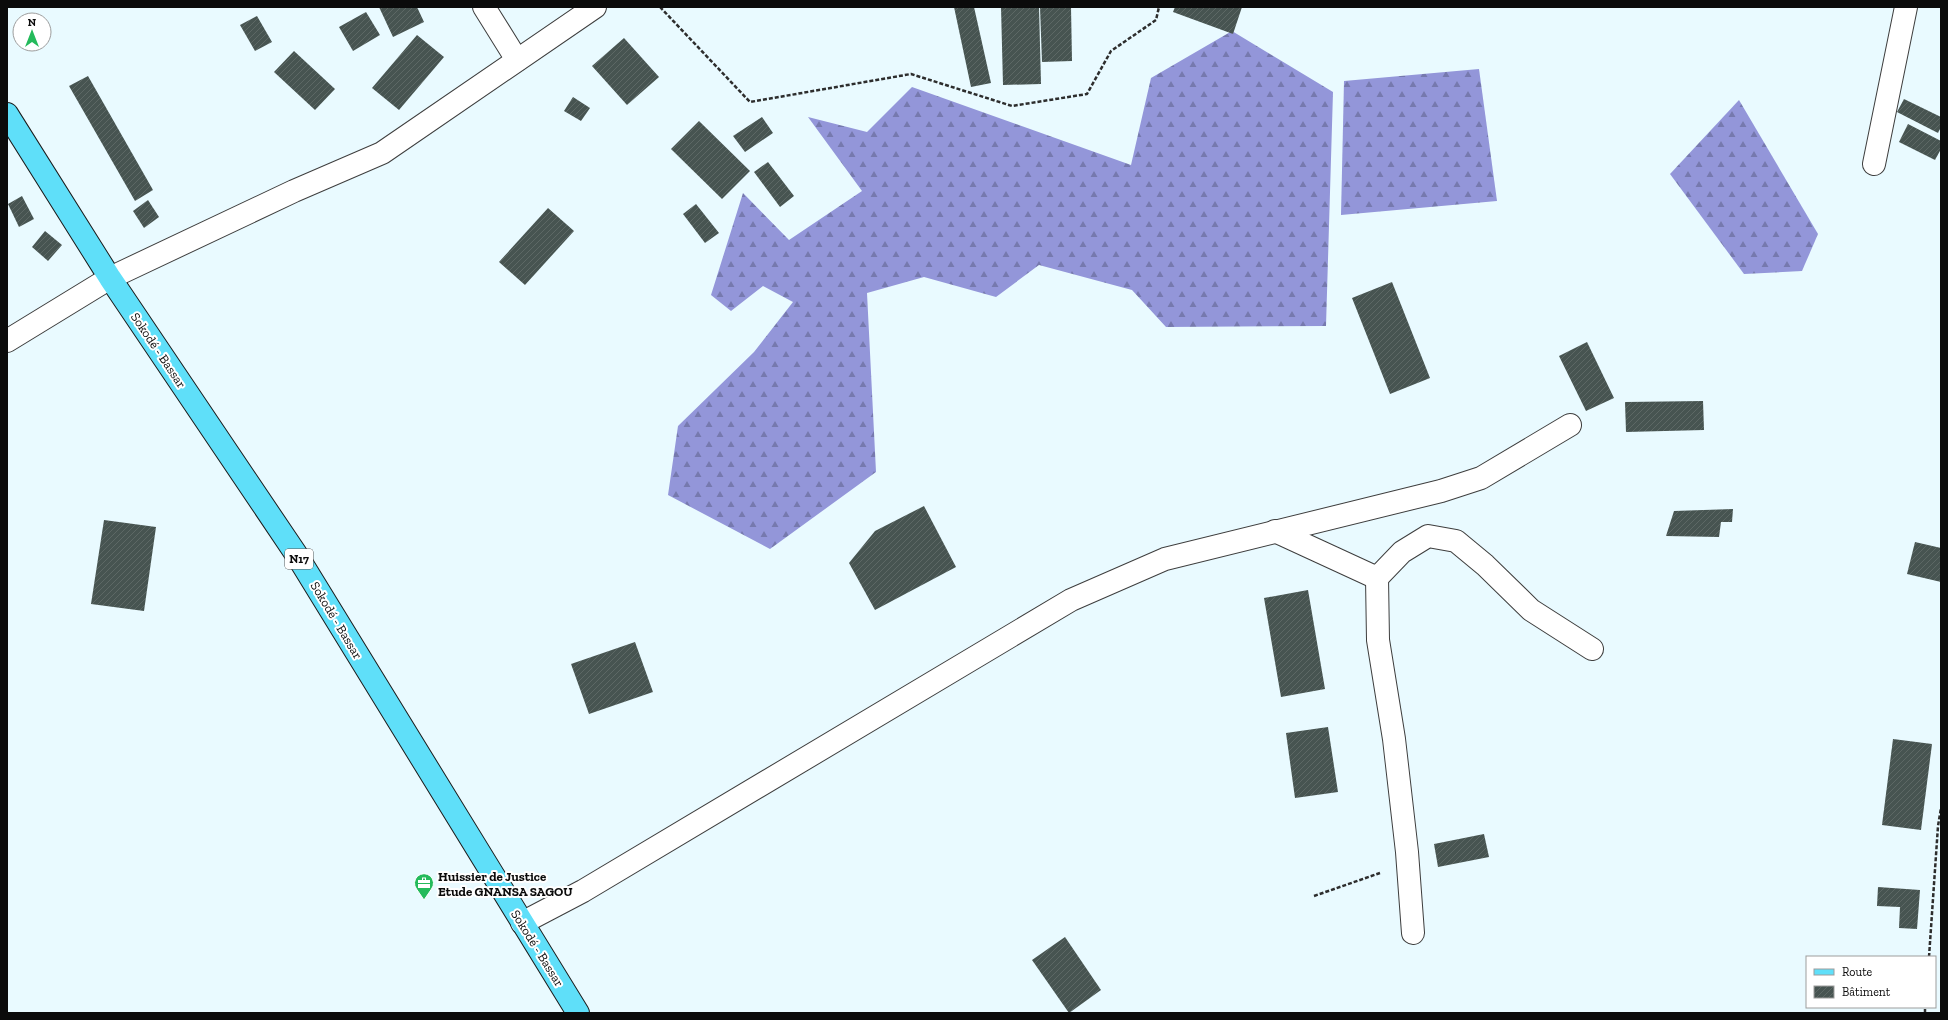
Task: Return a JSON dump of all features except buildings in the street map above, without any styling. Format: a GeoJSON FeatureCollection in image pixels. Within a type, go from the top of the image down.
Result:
{"type":"FeatureCollection","features":[{"type":"Feature","properties":{"kind":"main road","name":"Sokodé - Bassar"},"geometry":{"type":"LineString","coordinates":[[7,114],[110,278],[296,554],[578,1013]]}},
{"type":"Feature","properties":{"kind":"street"},"geometry":{"type":"LineString","coordinates":[[484,7],[517,60]]}},
{"type":"Feature","properties":{"kind":"street"},"geometry":{"type":"LineString","coordinates":[[7,341],[110,278],[294,191],[382,153],[594,7]]}},
{"type":"Feature","properties":{"kind":"street"},"geometry":{"type":"LineString","coordinates":[[1874,164],[1906,7]]}},
{"type":"Feature","properties":{"kind":"street"},"geometry":{"type":"LineString","coordinates":[[522,923],[583,891],[1071,600],[1165,559],[1441,491],[1481,478],[1570,425]]}},
{"type":"Feature","properties":{"kind":"street"},"geometry":{"type":"LineString","coordinates":[[1275,531],[1377,578]]}},
{"type":"Feature","properties":{"kind":"street"},"geometry":{"type":"LineString","coordinates":[[1412,933],[1407,852],[1394,739],[1378,640],[1377,578],[1402,552],[1428,536],[1456,541],[1485,565],[1531,610],[1592,649]]}},
{"type":"Feature","properties":{"kind":"path"},"geometry":{"type":"LineString","coordinates":[[660,7],[750,102],[911,74],[1012,106],[1087,94],[1111,51],[1156,20],[1159,7]]}},
{"type":"Feature","properties":{"kind":"path"},"geometry":{"type":"LineString","coordinates":[[1929,956],[1941,808]]}},
{"type":"Feature","properties":{"kind":"path"},"geometry":{"type":"LineString","coordinates":[[1314,896],[1380,873],[1407,852]]}},
{"type":"Feature","properties":{"kind":"green space"},"geometry":{"type":"Polygon","coordinates":[[[1232,31],[1333,92],[1326,326],[1166,327],[1132,290],[1039,265],[996,297],[924,277],[867,293],[876,472],[770,549],[668,495],[678,426],[754,352],[793,302],[763,286],[731,311],[711,295],[743,193],[789,240],[862,191],[808,117],[867,132],[912,87],[1131,165],[1151,78],[1232,31]]]}},
{"type":"Feature","properties":{"kind":"green space"},"geometry":{"type":"Polygon","coordinates":[[[1479,69],[1497,201],[1341,215],[1344,81],[1479,69]]]}},
{"type":"Feature","properties":{"kind":"green space"},"geometry":{"type":"Polygon","coordinates":[[[1739,100],[1818,234],[1802,271],[1744,274],[1670,174],[1739,100]]]}},
{"type":"Feature","properties":{"kind":"place","name":"Huissier de Justice Etude GNANSA SAGOU"},"geometry":{"type":"Point","coordinates":[424,900]}}]}
